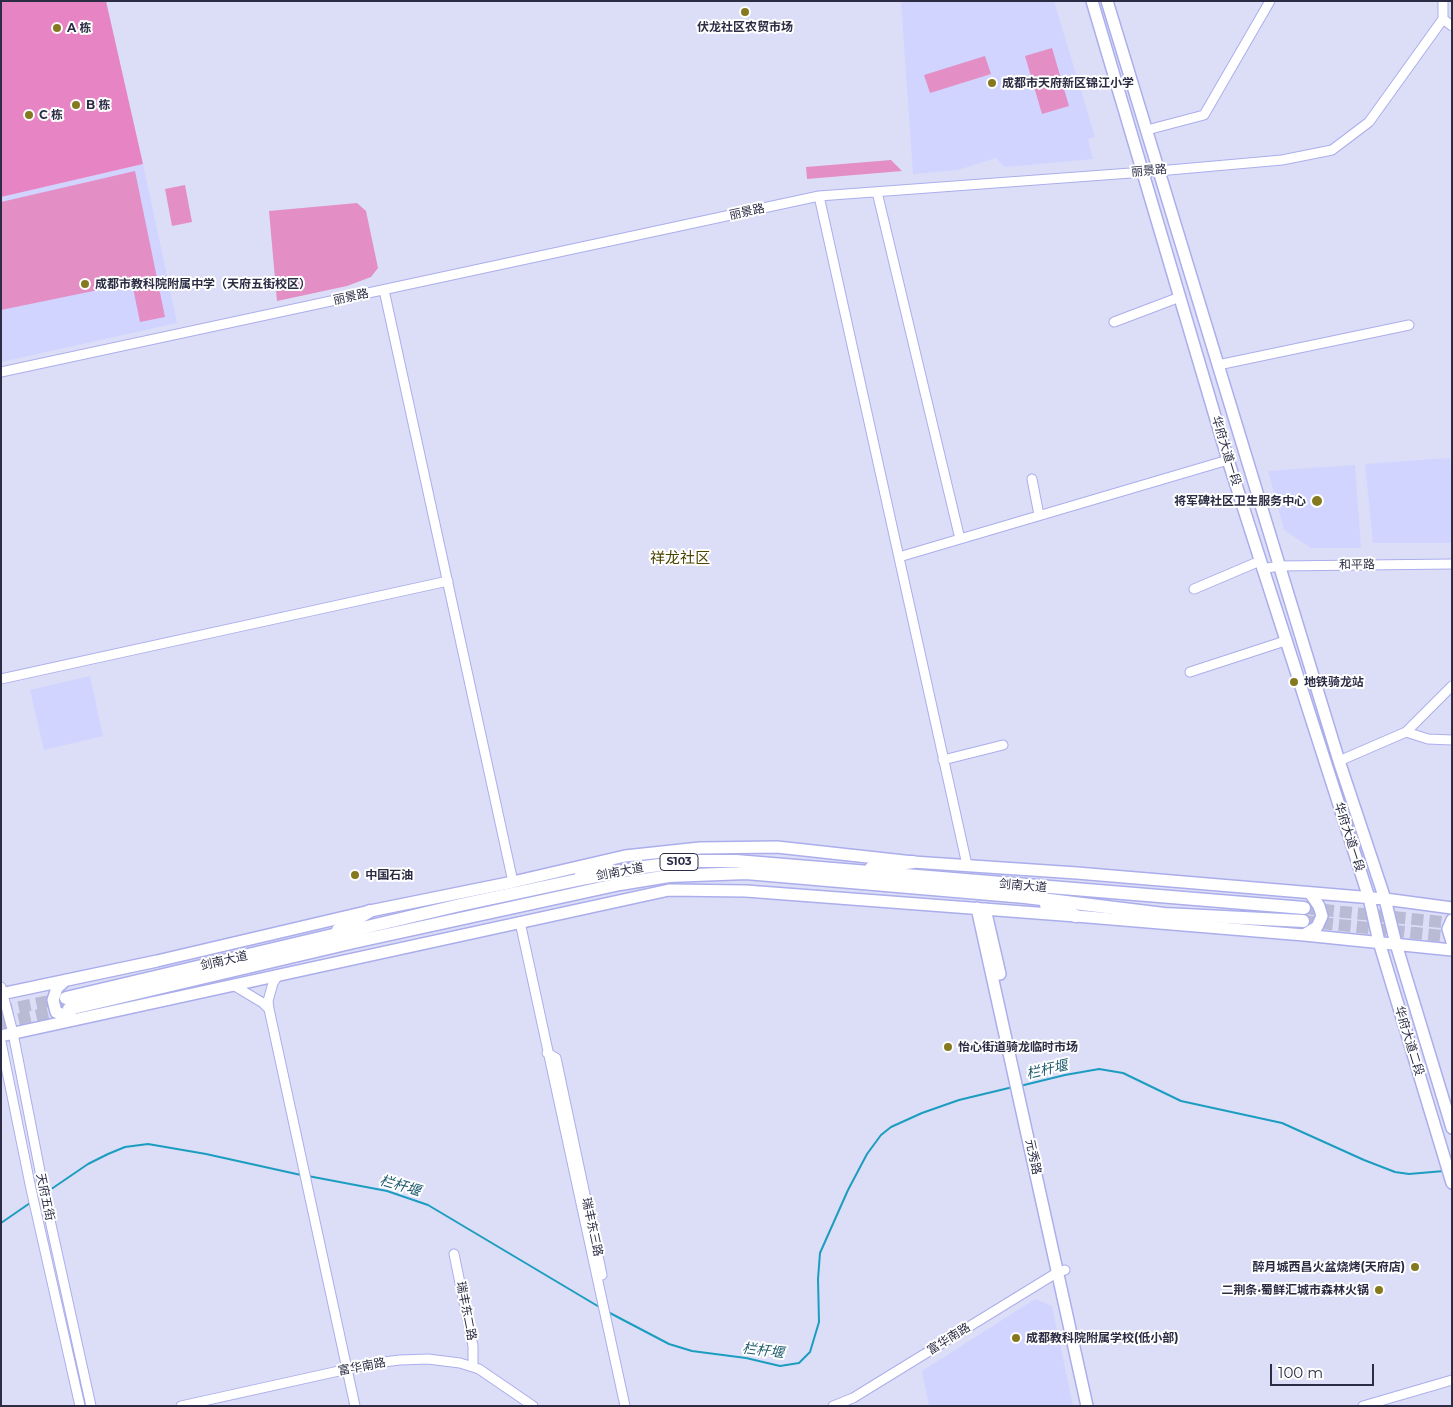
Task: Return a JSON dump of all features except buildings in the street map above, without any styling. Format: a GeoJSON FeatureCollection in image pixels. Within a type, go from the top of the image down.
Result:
{"type":"FeatureCollection","features":[{"type":"Feature","properties":{"kind":"highway"},"geometry":{"type":"LineString","coordinates":[[506,896],[548,882],[587,873],[608,861]]}},
{"type":"Feature","properties":{"kind":"highway","name":"剑南大道"},"geometry":{"type":"LineString","coordinates":[[1303,921],[1164,914],[1025,897],[746,873],[669,876],[620,884],[68,1003],[326,937],[644,867],[690,861],[736,861],[848,872],[1304,908]]}},
{"type":"Feature","properties":{"kind":"highway"},"geometry":{"type":"LineString","coordinates":[[848,872],[913,862]]}},
{"type":"Feature","properties":{"kind":"highway"},"geometry":{"type":"LineString","coordinates":[[1025,897],[1076,916]]}},
{"type":"Feature","properties":{"kind":"highway"},"geometry":{"type":"LineString","coordinates":[[326,937],[370,911]]}},
{"type":"Feature","properties":{"kind":"main road","name":"华府大道一段"},"geometry":{"type":"LineString","coordinates":[[1092,1],[1228,460],[1369,898]]}},
{"type":"Feature","properties":{"kind":"main road"},"geometry":{"type":"LineString","coordinates":[[1107,1],[1339,761],[1385,899],[1396,944],[1452,1128]]}},
{"type":"Feature","properties":{"kind":"main road"},"geometry":{"type":"LineString","coordinates":[[2,991],[157,961],[370,911],[514,882],[625,856],[733,846],[778,847],[913,862],[1077,873],[1385,899],[1452,908]]}},
{"type":"Feature","properties":{"kind":"main road"},"geometry":{"type":"LineString","coordinates":[[7,1034],[669,890],[746,891],[1076,916],[1304,935],[1452,950]]}},
{"type":"Feature","properties":{"kind":"main road"},"geometry":{"type":"LineString","coordinates":[[1304,935],[1317,927],[1322,916],[1320,906],[1310,893]]}},
{"type":"Feature","properties":{"kind":"main road","name":"华府大道二段"},"geometry":{"type":"LineString","coordinates":[[1369,898],[1380,942],[1452,1182]]}},
{"type":"Feature","properties":{"kind":"main road","name":"元秀路"},"geometry":{"type":"LineString","coordinates":[[981,909],[1061,1271],[1087,1406]]}},
{"type":"Feature","properties":{"kind":"main road"},"geometry":{"type":"LineString","coordinates":[[1452,920],[1448,928],[1452,942]]}},
{"type":"Feature","properties":{"kind":"main road"},"geometry":{"type":"LineString","coordinates":[[68,979],[57,988],[53,1000],[56,1012],[77,1020]]}},
{"type":"Feature","properties":{"kind":"main road","name":"元秀路"},"geometry":{"type":"LineString","coordinates":[[1061,1271],[1095,1406]]}},
{"type":"Feature","properties":{"kind":"street"},"geometry":{"type":"LineString","coordinates":[[1147,130],[1204,115],[1270,1]]}},
{"type":"Feature","properties":{"kind":"street"},"geometry":{"type":"LineString","coordinates":[[1443,1],[1442,19],[1452,26]]}},
{"type":"Feature","properties":{"kind":"street","name":"丽景路"},"geometry":{"type":"LineString","coordinates":[[1,372],[819,196],[1282,160],[1332,150],[1369,122],[1442,19]]}},
{"type":"Feature","properties":{"kind":"street"},"geometry":{"type":"LineString","coordinates":[[877,192],[960,539]]}},
{"type":"Feature","properties":{"kind":"street"},"geometry":{"type":"LineString","coordinates":[[819,196],[967,865]]}},
{"type":"Feature","properties":{"kind":"street"},"geometry":{"type":"LineString","coordinates":[[384,290],[514,882]]}},
{"type":"Feature","properties":{"kind":"street"},"geometry":{"type":"LineString","coordinates":[[1114,322],[1180,297]]}},
{"type":"Feature","properties":{"kind":"street"},"geometry":{"type":"LineString","coordinates":[[1218,365],[1409,325]]}},
{"type":"Feature","properties":{"kind":"street"},"geometry":{"type":"LineString","coordinates":[[899,556],[1228,460]]}},
{"type":"Feature","properties":{"kind":"street"},"geometry":{"type":"LineString","coordinates":[[1032,479],[1040,516]]}},
{"type":"Feature","properties":{"kind":"street","name":"和平路"},"geometry":{"type":"LineString","coordinates":[[1194,589],[1261,565],[1452,564]]}},
{"type":"Feature","properties":{"kind":"street"},"geometry":{"type":"LineString","coordinates":[[1,679],[448,581]]}},
{"type":"Feature","properties":{"kind":"street"},"geometry":{"type":"LineString","coordinates":[[1190,672],[1285,641]]}},
{"type":"Feature","properties":{"kind":"street"},"geometry":{"type":"LineString","coordinates":[[1339,761],[1406,732],[1452,686]]}},
{"type":"Feature","properties":{"kind":"street"},"geometry":{"type":"LineString","coordinates":[[1406,732],[1428,739],[1452,740]]}},
{"type":"Feature","properties":{"kind":"street"},"geometry":{"type":"LineString","coordinates":[[944,760],[1003,745]]}},
{"type":"Feature","properties":{"kind":"street"},"geometry":{"type":"LineString","coordinates":[[520,922],[547,1053],[630,1406]]}},
{"type":"Feature","properties":{"kind":"street"},"geometry":{"type":"LineString","coordinates":[[278,975],[273,983],[268,1002],[269,1009],[355,1406]]}},
{"type":"Feature","properties":{"kind":"street"},"geometry":{"type":"LineString","coordinates":[[233,985],[257,999],[269,1009]]}},
{"type":"Feature","properties":{"kind":"street","name":"天府五街"},"geometry":{"type":"LineString","coordinates":[[2,991],[7,1034],[42,1182],[91,1406]]}},
{"type":"Feature","properties":{"kind":"street","name":"天府五街"},"geometry":{"type":"LineString","coordinates":[[1,1042],[35,1209],[80,1406]]}},
{"type":"Feature","properties":{"kind":"street","name":"瑞丰东二路"},"geometry":{"type":"LineString","coordinates":[[454,1254],[473,1346],[473,1367]]}},
{"type":"Feature","properties":{"kind":"street","name":"富华南路"},"geometry":{"type":"LineString","coordinates":[[833,1406],[854,1402],[1061,1271]]}},
{"type":"Feature","properties":{"kind":"street"},"geometry":{"type":"LineString","coordinates":[[611,1331],[625,1406]]}},
{"type":"Feature","properties":{"kind":"street","name":"富华南路"},"geometry":{"type":"LineString","coordinates":[[181,1406],[347,1369],[400,1360],[418,1359],[460,1363],[479,1369],[533,1406]]}},
{"type":"Feature","properties":{"kind":"street"},"geometry":{"type":"LineString","coordinates":[[1363,1406],[1452,1380]]}},
{"type":"Feature","properties":{"kind":"shaded area"},"geometry":{"type":"Polygon","coordinates":[[[1,1],[106,1],[143,164],[1,197],[1,1]]]}},
{"type":"Feature","properties":{"kind":"shaded area","name":"成都市天府新区锦江小学"},"geometry":{"type":"Polygon","coordinates":[[[901,1],[1054,1],[1095,137],[1088,139],[1093,159],[1005,167],[996,158],[958,170],[913,174],[901,1]]]}},
{"type":"Feature","properties":{"kind":"shaded area"},"geometry":{"type":"Polygon","coordinates":[[[1052,48],[1069,106],[1042,114],[1025,56],[1052,48]]]}},
{"type":"Feature","properties":{"kind":"shaded area"},"geometry":{"type":"Polygon","coordinates":[[[985,56],[991,74],[930,93],[924,75],[985,56]]]}},
{"type":"Feature","properties":{"kind":"shaded area"},"geometry":{"type":"Polygon","coordinates":[[[891,160],[902,171],[807,179],[806,167],[891,160]]]}},
{"type":"Feature","properties":{"kind":"shaded area","name":"成都市教科院附属中学（天府五街校区）"},"geometry":{"type":"Polygon","coordinates":[[[143,164],[177,323],[1,362],[1,197],[143,164]]]}},
{"type":"Feature","properties":{"kind":"shaded area","name":"成都市教科院附属中学（天府五街校区）"},"geometry":{"type":"Polygon","coordinates":[[[135,171],[165,317],[140,322],[132,283],[1,310],[1,202],[135,171]]]}},
{"type":"Feature","properties":{"kind":"shaded area"},"geometry":{"type":"Polygon","coordinates":[[[185,185],[192,222],[172,226],[165,189],[185,185]]]}},
{"type":"Feature","properties":{"kind":"shaded area"},"geometry":{"type":"Polygon","coordinates":[[[357,203],[366,211],[378,268],[371,277],[347,286],[277,301],[269,211],[357,203]]]}},
{"type":"Feature","properties":{"kind":"shaded area"},"geometry":{"type":"Polygon","coordinates":[[[1450,458],[1452,543],[1373,543],[1365,464],[1450,458]]]}},
{"type":"Feature","properties":{"kind":"shaded area","name":"将军碑社区卫生服务中心"},"geometry":{"type":"Polygon","coordinates":[[[1355,465],[1361,548],[1311,548],[1284,530],[1268,471],[1355,465]]]}},
{"type":"Feature","properties":{"kind":"shaded area"},"geometry":{"type":"Polygon","coordinates":[[[90,676],[103,736],[44,750],[30,690],[90,676]]]}},
{"type":"Feature","properties":{"kind":"shaded area","name":"成都教科院附属学校(低小部)"},"geometry":{"type":"Polygon","coordinates":[[[1035,1299],[1052,1306],[1073,1406],[929,1406],[922,1371],[1035,1299]]]}},
{"type":"Feature","properties":{"kind":"waterway","name":"栏杆堰"},"geometry":{"type":"LineString","coordinates":[[1020,1086],[1099,1069],[1123,1073],[1181,1101],[1282,1123],[1395,1172],[1409,1174],[1444,1171]]}},
{"type":"Feature","properties":{"kind":"waterway","name":"栏杆堰"},"geometry":{"type":"LineString","coordinates":[[608,1312],[669,1344],[692,1351],[746,1358],[780,1366],[799,1363],[810,1352],[819,1322],[818,1279],[820,1253],[848,1190],[867,1154],[881,1135],[891,1127],[922,1113],[959,1100],[1013,1087]]}},
{"type":"Feature","properties":{"kind":"waterway","name":"栏杆堰"},"geometry":{"type":"LineString","coordinates":[[47,1192],[88,1164],[108,1154],[125,1147],[148,1144],[206,1154],[301,1175]]}},
{"type":"Feature","properties":{"kind":"waterway","name":"栏杆堰"},"geometry":{"type":"LineString","coordinates":[[308,1176],[387,1191],[428,1205],[601,1308]]}},
{"type":"Feature","properties":{"kind":"waterway","name":"栏杆堰"},"geometry":{"type":"LineString","coordinates":[[1,1223],[30,1203]]}},
{"type":"Feature","properties":{"kind":"tunnel"},"geometry":{"type":"LineString","coordinates":[[1304,908],[1452,923]]}},
{"type":"Feature","properties":{"kind":"tunnel"},"geometry":{"type":"LineString","coordinates":[[1303,921],[1452,937]]}},
{"type":"Feature","properties":{"kind":"tunnel"},"geometry":{"type":"LineString","coordinates":[[1,1011],[64,998]]}},
{"type":"Feature","properties":{"kind":"tunnel"},"geometry":{"type":"LineString","coordinates":[[1,1023],[67,1009]]}},
{"type":"Feature","properties":{"kind":"place","name":"伏龙社区农贸市场"},"geometry":{"type":"Point","coordinates":[745,12]}},
{"type":"Feature","properties":{"kind":"place","name":"A 栋"},"geometry":{"type":"Point","coordinates":[57,28]}},
{"type":"Feature","properties":{"kind":"place","name":"成都市天府新区锦江小学"},"geometry":{"type":"Point","coordinates":[992,83]}},
{"type":"Feature","properties":{"kind":"place","name":"B 栋"},"geometry":{"type":"Point","coordinates":[76,105]}},
{"type":"Feature","properties":{"kind":"place","name":"C 栋"},"geometry":{"type":"Point","coordinates":[29,115]}},
{"type":"Feature","properties":{"kind":"place","name":"成都市教科院附属中学（天府五街校区）"},"geometry":{"type":"Point","coordinates":[85,284]}},
{"type":"Feature","properties":{"kind":"place","name":"将军碑社区卫生服务中心"},"geometry":{"type":"Point","coordinates":[1317,501]}},
{"type":"Feature","properties":{"kind":"place","name":"地铁骑龙站"},"geometry":{"type":"Point","coordinates":[1294,682]}},
{"type":"Feature","properties":{"kind":"place","name":"中国石油"},"geometry":{"type":"Point","coordinates":[355,875]}},
{"type":"Feature","properties":{"kind":"place","name":"怡心街道骑龙临时市场"},"geometry":{"type":"Point","coordinates":[948,1047]}},
{"type":"Feature","properties":{"kind":"place","name":"醉月城西昌火盆烧烤(天府店)"},"geometry":{"type":"Point","coordinates":[1415,1267]}},
{"type":"Feature","properties":{"kind":"place","name":"二荆条·蜀鲜汇城市森林火锅"},"geometry":{"type":"Point","coordinates":[1379,1290]}},
{"type":"Feature","properties":{"kind":"place","name":"成都教科院附属学校(低小部)"},"geometry":{"type":"Point","coordinates":[1016,1338]}},
{"type":"Feature","properties":{"kind":"district","name":"祥龙社区"},"geometry":{"type":"Point","coordinates":[680,559]}}]}
